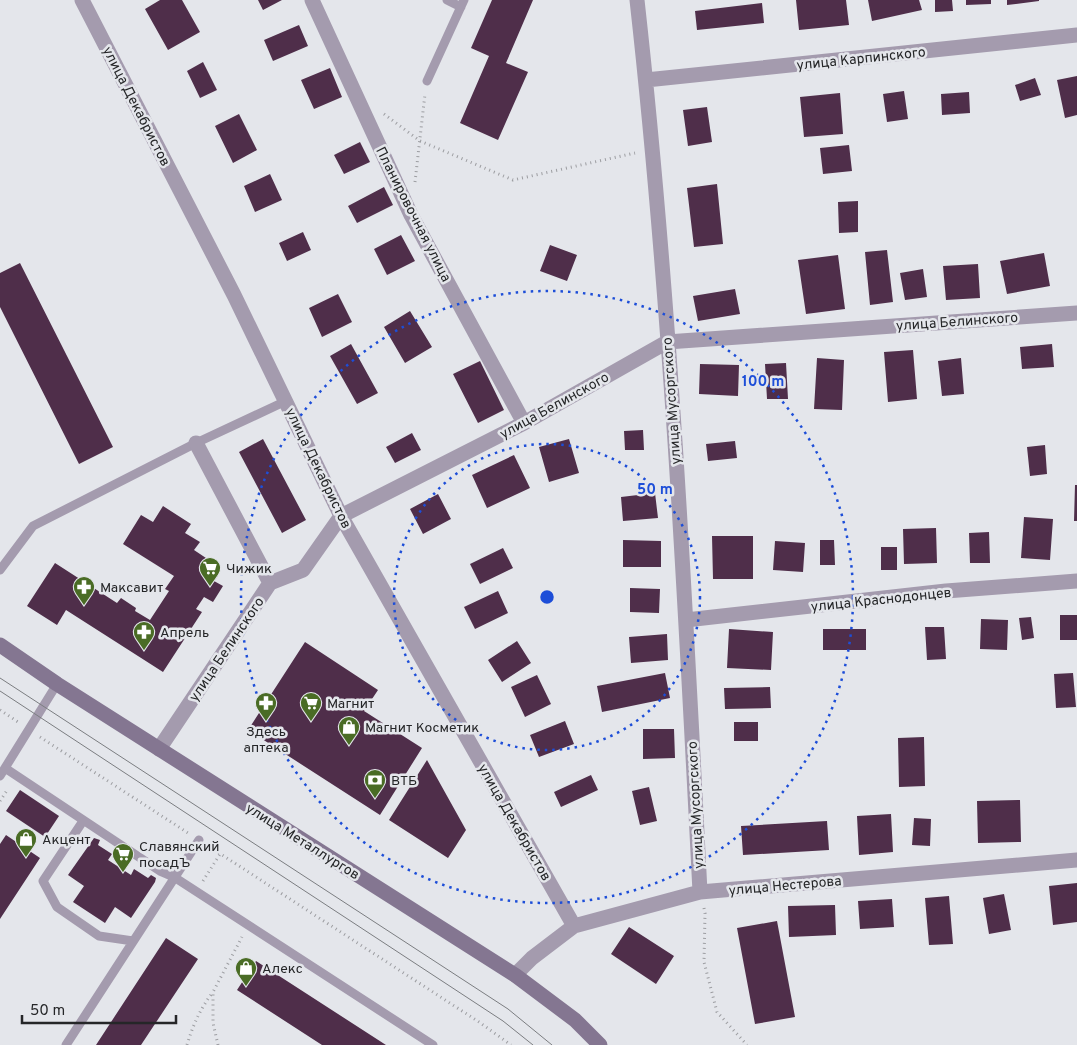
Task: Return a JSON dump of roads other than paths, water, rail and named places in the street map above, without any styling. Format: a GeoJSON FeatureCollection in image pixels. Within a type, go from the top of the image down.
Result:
{"type":"FeatureCollection","features":[{"type":"Feature","properties":{"kind":"main road","name":"улица Металлургов"},"geometry":{"type":"LineString","coordinates":[[0,646],[515,975],[576,1020],[600,1045]]}},
{"type":"Feature","properties":{"kind":"street","name":"улица Декабристов"},"geometry":{"type":"LineString","coordinates":[[82,0],[234,295],[341,516],[574,926]]}},
{"type":"Feature","properties":{"kind":"street","name":"Планировочная улица"},"geometry":{"type":"LineString","coordinates":[[312,0],[411,215],[524,423]]}},
{"type":"Feature","properties":{"kind":"street","name":"улица Мусоргского"},"geometry":{"type":"LineString","coordinates":[[637,0],[646,80],[668,342],[686,620],[700,892]]}},
{"type":"Feature","properties":{"kind":"street","name":"улица Карпинского"},"geometry":{"type":"LineString","coordinates":[[646,80],[1077,35]]}},
{"type":"Feature","properties":{"kind":"street","name":"улица Белинского"},"geometry":{"type":"LineString","coordinates":[[159,749],[270,583],[303,570],[341,516],[524,423],[668,342],[1077,313]]}},
{"type":"Feature","properties":{"kind":"street"},"geometry":{"type":"LineString","coordinates":[[196,443],[270,583]]}},
{"type":"Feature","properties":{"kind":"street","name":"улица Краснодонцев"},"geometry":{"type":"LineString","coordinates":[[686,620],[946,591],[1077,581]]}},
{"type":"Feature","properties":{"kind":"street","name":"улица Нестерова"},"geometry":{"type":"LineString","coordinates":[[515,975],[532,958],[574,926],[700,892],[1077,860]]}},
{"type":"Feature","properties":{"kind":"lane"},"geometry":{"type":"LineString","coordinates":[[427,81],[462,4],[447,0]]}},
{"type":"Feature","properties":{"kind":"lane"},"geometry":{"type":"LineString","coordinates":[[0,570],[33,526],[196,443],[286,401]]}},
{"type":"Feature","properties":{"kind":"lane"},"geometry":{"type":"LineString","coordinates":[[57,684],[2,772],[160,871],[174,877],[432,1045]]}},
{"type":"Feature","properties":{"kind":"lane"},"geometry":{"type":"LineString","coordinates":[[83,821],[43,881],[57,908],[99,936],[133,941]]}},
{"type":"Feature","properties":{"kind":"lane"},"geometry":{"type":"LineString","coordinates":[[66,1045],[199,840]]}},
{"type":"Feature","properties":{"kind":"tram line"},"geometry":{"type":"LineString","coordinates":[[0,678],[508,1009],[552,1045]]}},
{"type":"Feature","properties":{"kind":"tram line"},"geometry":{"type":"LineString","coordinates":[[0,691],[503,1021],[533,1045]]}},
{"type":"Feature","properties":{"kind":"place","name":"Чижик"},"geometry":{"type":"Point","coordinates":[210,587]}},
{"type":"Feature","properties":{"kind":"place","name":"Максавит"},"geometry":{"type":"Point","coordinates":[84,606]}},
{"type":"Feature","properties":{"kind":"place","name":"Апрель"},"geometry":{"type":"Point","coordinates":[144,651]}},
{"type":"Feature","properties":{"kind":"place","name":"Здесь аптека"},"geometry":{"type":"Point","coordinates":[266,722]}},
{"type":"Feature","properties":{"kind":"place","name":"Магнит"},"geometry":{"type":"Point","coordinates":[311,722]}},
{"type":"Feature","properties":{"kind":"place","name":"Магнит Косметик"},"geometry":{"type":"Point","coordinates":[349,746]}},
{"type":"Feature","properties":{"kind":"place","name":"ВТБ"},"geometry":{"type":"Point","coordinates":[375,799]}},
{"type":"Feature","properties":{"kind":"place","name":"Акцент"},"geometry":{"type":"Point","coordinates":[26,858]}},
{"type":"Feature","properties":{"kind":"place","name":"Славянский посадЪ"},"geometry":{"type":"Point","coordinates":[123,873]}},
{"type":"Feature","properties":{"kind":"place","name":"Алекс"},"geometry":{"type":"Point","coordinates":[246,987]}}]}
